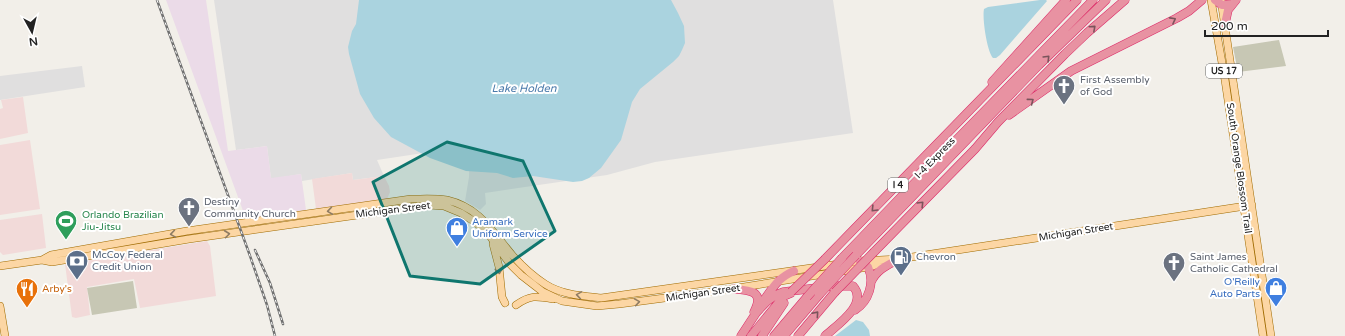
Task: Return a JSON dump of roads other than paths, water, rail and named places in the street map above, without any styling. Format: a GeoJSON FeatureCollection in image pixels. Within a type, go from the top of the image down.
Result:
{"type":"FeatureCollection","features":[{"type":"Feature","properties":{"kind":"highway"},"geometry":{"type":"LineString","coordinates":[[987,94],[993,80],[1066,0]]}},
{"type":"Feature","properties":{"kind":"highway","name":"I 4"},"geometry":{"type":"LineString","coordinates":[[762,336],[791,292],[987,94],[1077,0]]}},
{"type":"Feature","properties":{"kind":"highway","name":"I-4 Express"},"geometry":{"type":"LineString","coordinates":[[774,336],[842,258],[1093,0]]}},
{"type":"Feature","properties":{"kind":"highway","name":"I-4 Express"},"geometry":{"type":"LineString","coordinates":[[784,336],[819,295],[858,258],[973,133],[1106,0]]}},
{"type":"Feature","properties":{"kind":"highway"},"geometry":{"type":"LineString","coordinates":[[798,336],[835,292],[975,149],[998,122],[1087,33],[1125,0]]}},
{"type":"Feature","properties":{"kind":"highway"},"geometry":{"type":"LineString","coordinates":[[998,122],[1019,110],[1070,71],[1177,18],[1189,11],[1201,0]]}},
{"type":"Feature","properties":{"kind":"highway"},"geometry":{"type":"LineString","coordinates":[[1213,0],[1234,2]]}},
{"type":"Feature","properties":{"kind":"highway"},"geometry":{"type":"LineString","coordinates":[[1225,28],[1227,13],[1234,2]]}},
{"type":"Feature","properties":{"kind":"highway"},"geometry":{"type":"LineString","coordinates":[[858,258],[868,267],[871,282]]}},
{"type":"Feature","properties":{"kind":"highway"},"geometry":{"type":"LineString","coordinates":[[852,311],[856,310],[866,300],[874,275],[881,269],[899,259]]}},
{"type":"Feature","properties":{"kind":"highway"},"geometry":{"type":"LineString","coordinates":[[740,336],[777,282],[786,274],[794,271]]}},
{"type":"Feature","properties":{"kind":"highway"},"geometry":{"type":"LineString","coordinates":[[756,313],[766,301],[783,292],[806,288],[846,285],[853,286],[857,290],[857,303],[852,311],[825,336]]}},
{"type":"Feature","properties":{"kind":"highway"},"geometry":{"type":"LineString","coordinates":[[734,289],[751,290],[756,295],[758,302],[740,336]]}},
{"type":"Feature","properties":{"kind":"highway"},"geometry":{"type":"LineString","coordinates":[[751,336],[784,296],[791,292]]}},
{"type":"Feature","properties":{"kind":"main road","name":"South Orange Blossom Trail"},"geometry":{"type":"LineString","coordinates":[[1213,0],[1214,21],[1226,80],[1271,336]]}},
{"type":"Feature","properties":{"kind":"main road","name":"South Orange Blossom Trail"},"geometry":{"type":"LineString","coordinates":[[1222,2],[1263,336]]}},
{"type":"Feature","properties":{"kind":"main road"},"geometry":{"type":"LineString","coordinates":[[1214,21],[1225,28]]}},
{"type":"Feature","properties":{"kind":"main road","name":"Michigan Street"},"geometry":{"type":"LineString","coordinates":[[0,266],[42,260],[52,262],[187,231],[404,200],[433,198],[463,206],[478,215],[491,227],[513,256],[546,285],[564,293],[601,298],[618,297],[794,271],[858,258],[899,259]]}},
{"type":"Feature","properties":{"kind":"main road","name":"Michigan Street"},"geometry":{"type":"LineString","coordinates":[[42,260],[51,255],[65,253],[188,239],[428,205],[444,206],[461,213],[487,232],[510,264],[521,275],[543,292],[562,301],[597,306],[734,289],[868,267],[899,259],[1248,205]]}},
{"type":"Feature","properties":{"kind":"main road"},"geometry":{"type":"LineString","coordinates":[[491,238],[498,258],[502,297],[505,303]]}},
{"type":"Feature","properties":{"kind":"main road"},"geometry":{"type":"LineString","coordinates":[[60,260],[65,253]]}},
{"type":"Feature","properties":{"kind":"main road"},"geometry":{"type":"LineString","coordinates":[[516,305],[524,299],[532,296],[562,301]]}},
{"type":"Feature","properties":{"kind":"main road"},"geometry":{"type":"LineString","coordinates":[[0,306],[5,336]]}},
{"type":"Feature","properties":{"kind":"water","name":"Lake Holden"},"geometry":{"type":"Polygon","coordinates":[[[359,0],[671,0],[684,26],[685,43],[679,56],[640,89],[632,102],[621,140],[601,168],[589,178],[582,181],[573,182],[533,176],[513,178],[497,173],[466,171],[430,158],[391,137],[374,118],[360,94],[348,47],[352,31],[356,24],[359,0]]]}},
{"type":"Feature","properties":{"kind":"water"},"geometry":{"type":"Polygon","coordinates":[[[1040,0],[1047,1],[1000,55],[993,58],[989,49],[986,34],[984,9],[988,7],[1040,0]]]}},
{"type":"Feature","properties":{"kind":"water"},"geometry":{"type":"Polygon","coordinates":[[[856,320],[863,322],[869,330],[870,336],[835,336],[856,320]]]}},
{"type":"Feature","properties":{"kind":"railway"},"geometry":{"type":"LineString","coordinates":[[157,0],[249,253],[267,305],[275,336]]}},
{"type":"Feature","properties":{"kind":"railway"},"geometry":{"type":"LineString","coordinates":[[255,250],[270,283],[283,324]]}},
{"type":"Feature","properties":{"kind":"place","name":"First Assembly of God"},"geometry":{"type":"Point","coordinates":[1064,106]}},
{"type":"Feature","properties":{"kind":"place","name":"Destiny Community Church"},"geometry":{"type":"Point","coordinates":[189,228]}},
{"type":"Feature","properties":{"kind":"place","name":"Orlando Brazilian Jiu-Jitsu"},"geometry":{"type":"Point","coordinates":[66,240]}},
{"type":"Feature","properties":{"kind":"place","name":"Aramark Uniform Service"},"geometry":{"type":"Point","coordinates":[457,248]}},
{"type":"Feature","properties":{"kind":"place","name":"Chevron"},"geometry":{"type":"Point","coordinates":[901,276]}},
{"type":"Feature","properties":{"kind":"place","name":"McCoy Federal Credit Union"},"geometry":{"type":"Point","coordinates":[77,280]}},
{"type":"Feature","properties":{"kind":"place","name":"Saint James Catholic Cathedral"},"geometry":{"type":"Point","coordinates":[1174,282]}},
{"type":"Feature","properties":{"kind":"place","name":"Arby's"},"geometry":{"type":"Point","coordinates":[27,308]}},
{"type":"Feature","properties":{"kind":"place","name":"O'Reilly Auto Parts"},"geometry":{"type":"Point","coordinates":[1276,308]}}]}
